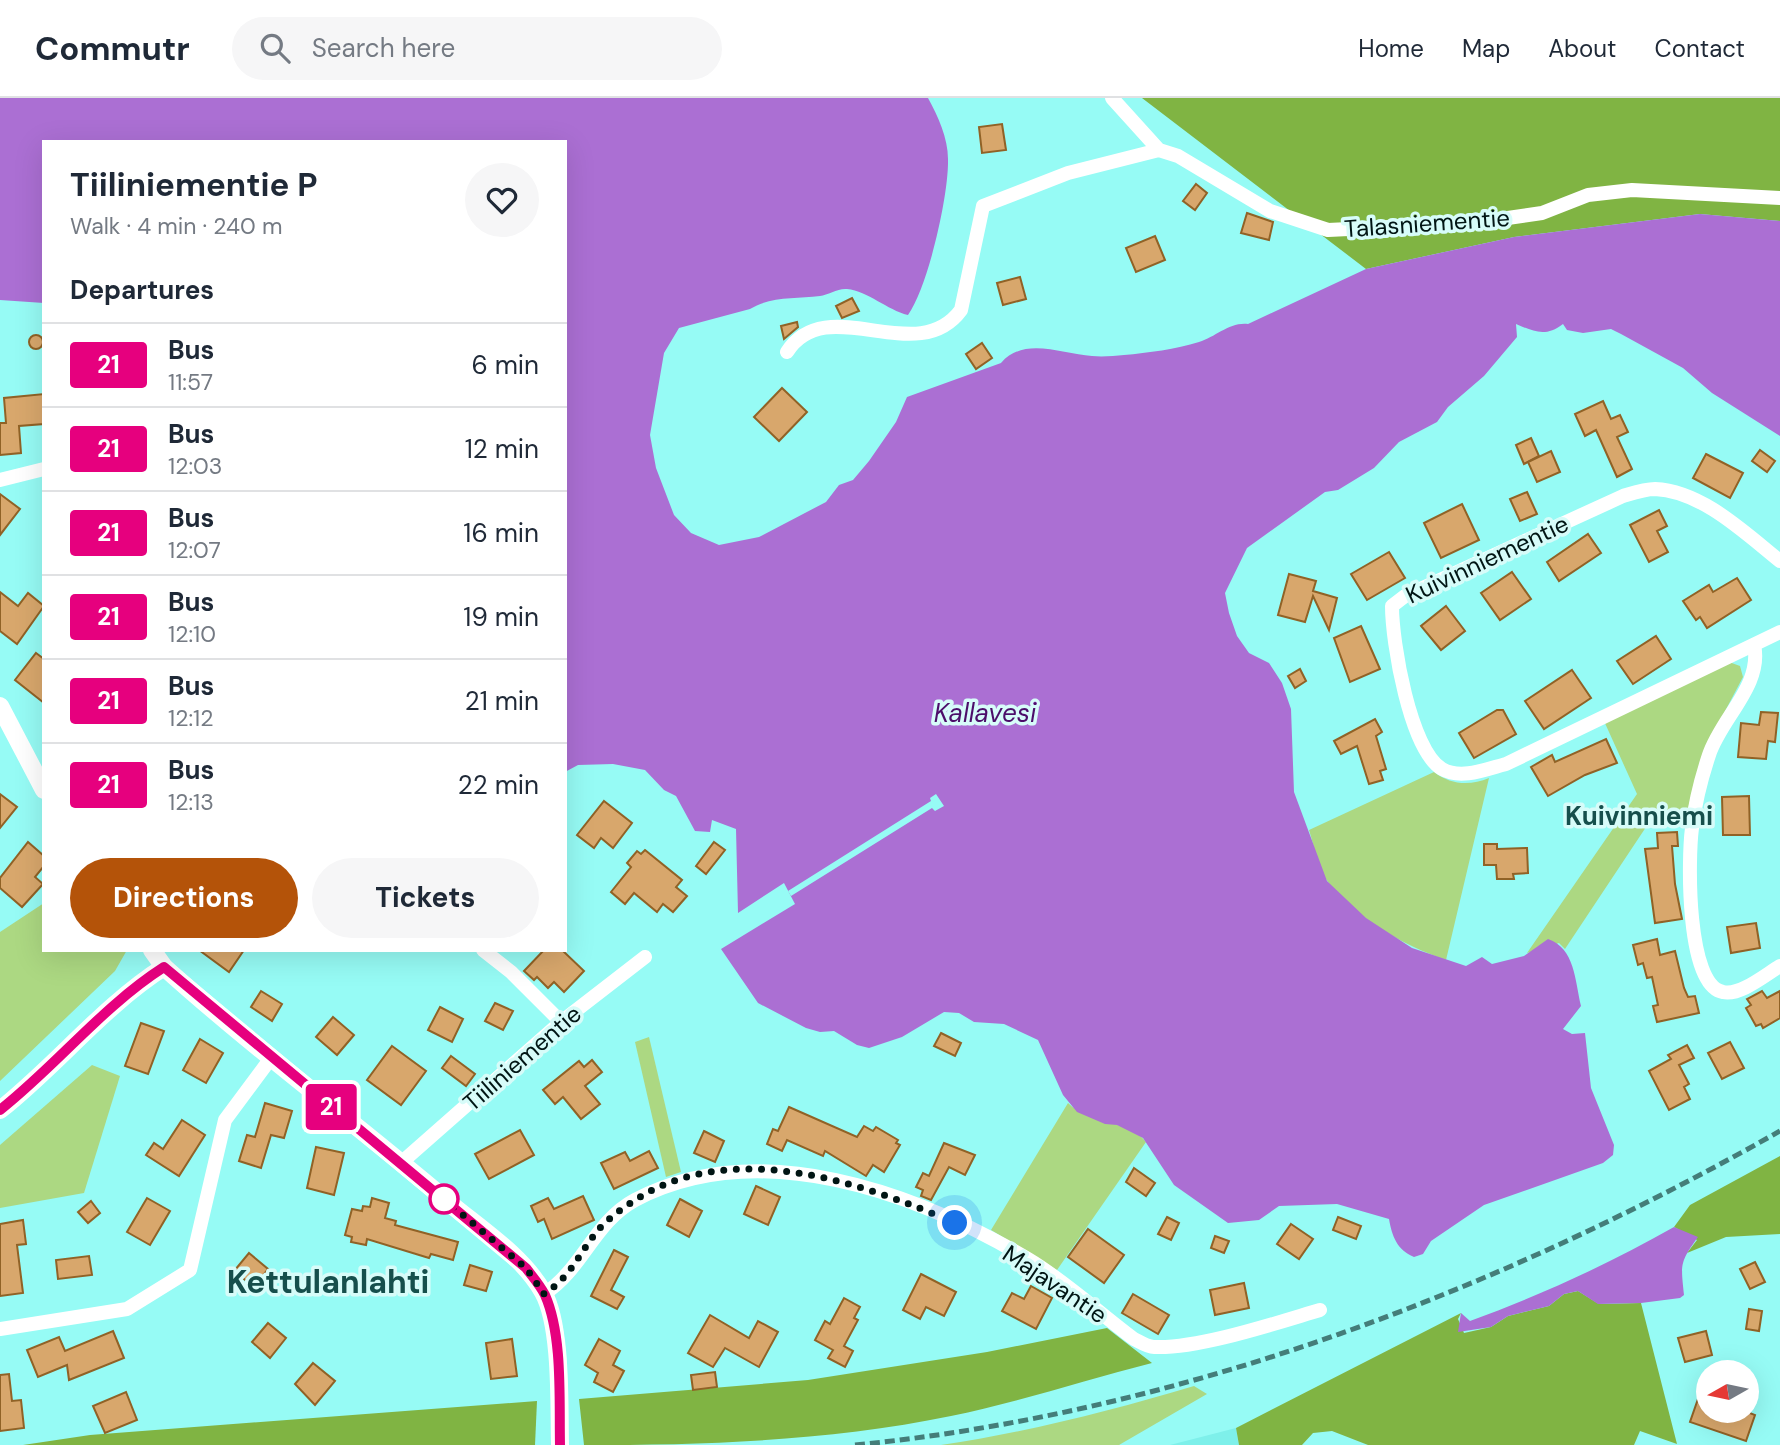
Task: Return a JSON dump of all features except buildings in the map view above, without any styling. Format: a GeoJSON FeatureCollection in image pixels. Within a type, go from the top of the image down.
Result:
{"type":"FeatureCollection","features":[{"type":"Feature","properties":{"kind":"street","name":"Talasniementie"},"geometry":{"type":"LineString","coordinates":[[1112,98],[1159,150],[1178,156],[1270,211],[1328,230],[1473,223],[1542,213],[1588,195],[1632,190],[1780,198]]}},
{"type":"Feature","properties":{"kind":"street"},"geometry":{"type":"LineString","coordinates":[[788,352],[795,341],[821,330],[848,326],[910,336],[932,333],[951,322],[961,310],[984,206],[1068,173],[1159,150]]}},
{"type":"Feature","properties":{"kind":"street"},"geometry":{"type":"LineString","coordinates":[[0,480],[42,470]]}},
{"type":"Feature","properties":{"kind":"street","name":"Kuivinniementie"},"geometry":{"type":"LineString","coordinates":[[1780,561],[1724,517],[1684,496],[1654,489],[1623,496],[1405,596],[1392,606],[1392,626],[1416,734],[1432,760],[1443,770],[1458,774],[1506,764],[1780,632]]}},
{"type":"Feature","properties":{"kind":"street"},"geometry":{"type":"LineString","coordinates":[[1754,645],[1757,657],[1754,672],[1714,739],[1700,781],[1692,828],[1689,881],[1695,941],[1705,980],[1714,990],[1735,992],[1780,966]]}},
{"type":"Feature","properties":{"kind":"street"},"geometry":{"type":"LineString","coordinates":[[0,706],[42,786]]}},
{"type":"Feature","properties":{"kind":"street"},"geometry":{"type":"LineString","coordinates":[[153,952],[164,967],[271,1058],[401,1162],[526,1268],[544,1294],[552,1319],[558,1376],[559,1445]]}},
{"type":"Feature","properties":{"kind":"street"},"geometry":{"type":"LineString","coordinates":[[485,952],[511,972],[561,1021]]}},
{"type":"Feature","properties":{"kind":"street","name":"Tiiliniementie"},"geometry":{"type":"LineString","coordinates":[[401,1162],[561,1021],[645,957]]}},
{"type":"Feature","properties":{"kind":"street"},"geometry":{"type":"LineString","coordinates":[[0,1110],[29,1087],[137,984],[164,967]]}},
{"type":"Feature","properties":{"kind":"street"},"geometry":{"type":"LineString","coordinates":[[0,1329],[127,1309],[190,1270],[225,1120],[271,1058]]}},
{"type":"Feature","properties":{"kind":"street","name":"Majavantie"},"geometry":{"type":"LineString","coordinates":[[544,1294],[564,1281],[599,1228],[633,1201],[695,1176],[755,1169],[831,1179],[894,1197],[955,1223],[1029,1260],[1133,1339],[1151,1348],[1176,1346],[1247,1331],[1320,1310]]}},
{"type":"Feature","properties":{"kind":"shaded area"},"geometry":{"type":"Polygon","coordinates":[[[1236,1428],[1239,1445],[1170,1445],[1236,1428]]]}},
{"type":"Feature","properties":{"kind":"green space"},"geometry":{"type":"Polygon","coordinates":[[[1142,98],[1780,98],[1780,221],[1700,214],[1514,237],[1366,269],[1142,98]]]}},
{"type":"Feature","properties":{"kind":"green space"},"geometry":{"type":"Polygon","coordinates":[[[1729,662],[1740,666],[1743,677],[1703,753],[1686,816],[1658,809],[1565,949],[1559,943],[1527,953],[1637,794],[1604,721],[1729,662]]]}},
{"type":"Feature","properties":{"kind":"green space"},"geometry":{"type":"Polygon","coordinates":[[[1434,772],[1447,780],[1461,783],[1489,778],[1446,960],[1381,929],[1339,895],[1328,882],[1319,864],[1309,830],[1434,772]]]}},
{"type":"Feature","properties":{"kind":"green space"},"geometry":{"type":"Polygon","coordinates":[[[42,904],[42,952],[126,952],[115,971],[0,1081],[0,932],[42,904]]]}},
{"type":"Feature","properties":{"kind":"green space"},"geometry":{"type":"Polygon","coordinates":[[[649,1037],[681,1172],[666,1177],[635,1042],[649,1037]]]}},
{"type":"Feature","properties":{"kind":"green space"},"geometry":{"type":"Polygon","coordinates":[[[92,1065],[120,1076],[84,1193],[0,1208],[0,1145],[92,1065]]]}},
{"type":"Feature","properties":{"kind":"green space"},"geometry":{"type":"Polygon","coordinates":[[[1068,1103],[1087,1115],[1130,1130],[1146,1142],[1057,1270],[991,1230],[1068,1103]]]}},
{"type":"Feature","properties":{"kind":"green space"},"geometry":{"type":"Polygon","coordinates":[[[1780,1156],[1780,1234],[1726,1237],[1687,1253],[1697,1240],[1674,1227],[1690,1205],[1780,1156]]]}},
{"type":"Feature","properties":{"kind":"green space"},"geometry":{"type":"Polygon","coordinates":[[[1578,1291],[1599,1304],[1641,1303],[1677,1444],[1640,1431],[1634,1445],[1368,1445],[1332,1431],[1313,1433],[1302,1445],[1239,1445],[1236,1428],[1461,1313],[1458,1319],[1464,1333],[1491,1327],[1508,1316],[1549,1306],[1564,1294],[1578,1291]]]}},
{"type":"Feature","properties":{"kind":"green space"},"geometry":{"type":"Polygon","coordinates":[[[1107,1328],[1152,1363],[951,1416],[860,1431],[768,1440],[584,1445],[579,1399],[808,1380],[987,1352],[1107,1328]]]}},
{"type":"Feature","properties":{"kind":"green space"},"geometry":{"type":"Polygon","coordinates":[[[1194,1386],[1207,1394],[1119,1445],[941,1445],[1069,1420],[1194,1386]]]}},
{"type":"Feature","properties":{"kind":"green space"},"geometry":{"type":"Polygon","coordinates":[[[537,1401],[535,1445],[23,1445],[90,1435],[537,1401]]]}},
{"type":"Feature","properties":{"kind":"water","name":"Kallavesi"},"geometry":{"type":"Polygon","coordinates":[[[0,98],[928,98],[939,120],[948,151],[947,175],[930,263],[916,302],[908,315],[855,290],[844,289],[820,296],[766,302],[750,309],[679,328],[664,353],[650,435],[656,468],[674,515],[691,533],[719,545],[759,537],[826,502],[839,485],[853,480],[869,461],[896,422],[907,397],[1001,363],[1021,350],[1032,348],[1104,356],[1181,347],[1205,340],[1235,325],[1248,324],[1366,269],[1514,237],[1700,214],[1780,221],[1780,436],[1712,393],[1683,368],[1611,329],[1583,333],[1567,330],[1563,324],[1550,331],[1539,332],[1516,324],[1517,337],[1484,376],[1448,407],[1437,422],[1399,442],[1374,468],[1338,490],[1325,492],[1247,548],[1225,593],[1237,636],[1249,653],[1269,663],[1282,683],[1291,709],[1294,792],[1327,881],[1366,918],[1412,948],[1466,966],[1482,957],[1492,964],[1524,956],[1548,939],[1557,943],[1569,958],[1581,1006],[1563,1029],[1572,1034],[1585,1033],[1591,1088],[1614,1145],[1613,1155],[1603,1163],[1484,1205],[1431,1241],[1423,1254],[1414,1257],[1396,1242],[1389,1219],[1337,1204],[1279,1206],[1259,1220],[1228,1223],[1174,1185],[1143,1138],[1117,1125],[1105,1124],[1077,1112],[1063,1095],[1038,1040],[1004,1024],[974,1022],[959,1013],[944,1012],[902,1037],[869,1048],[857,1045],[834,1031],[820,1032],[806,1028],[758,1003],[721,949],[795,904],[784,883],[738,913],[736,829],[712,820],[710,832],[695,831],[676,796],[664,790],[645,770],[613,764],[578,765],[567,771],[567,140],[42,140],[42,303],[0,300],[0,98]]]}},
{"type":"Feature","properties":{"kind":"water"},"geometry":{"type":"Polygon","coordinates":[[[1674,1227],[1698,1237],[1683,1264],[1684,1295],[1680,1298],[1641,1303],[1598,1304],[1578,1291],[1564,1294],[1549,1306],[1508,1316],[1491,1327],[1458,1332],[1461,1313],[1470,1321],[1523,1301],[1600,1266],[1674,1227]]]}},
{"type":"Feature","properties":{"kind":"pier"},"geometry":{"type":"Polygon","coordinates":[[[936,794],[944,806],[935,811],[932,808],[791,896],[788,891],[931,801],[930,798],[936,794]]]}},
{"type":"Feature","properties":{"kind":"railway"},"geometry":{"type":"LineString","coordinates":[[855,1445],[976,1429],[1097,1405],[1216,1374],[1334,1336],[1449,1292],[1562,1243],[1673,1189],[1780,1131]]}},
{"type":"Feature","properties":{"kind":"bus line","name":"21"},"geometry":{"type":"LineString","coordinates":[[0,1110],[29,1087],[137,984],[164,967],[526,1268],[544,1294],[552,1319],[558,1376],[560,1445]]}},
{"type":"Feature","properties":{"kind":"district","name":"Kuivinniemi"},"geometry":{"type":"Point","coordinates":[1639,816]}},
{"type":"Feature","properties":{"kind":"district","name":"Kettulanlahti"},"geometry":{"type":"Point","coordinates":[328,1282]}},
{"type":"Feature","properties":{"kind":"route"},"geometry":{"type":"LineString","coordinates":[[444,1199],[526,1268],[544,1294],[564,1281],[599,1228],[633,1201],[695,1176],[755,1169],[831,1179],[894,1197],[955,1223]]}}]}
